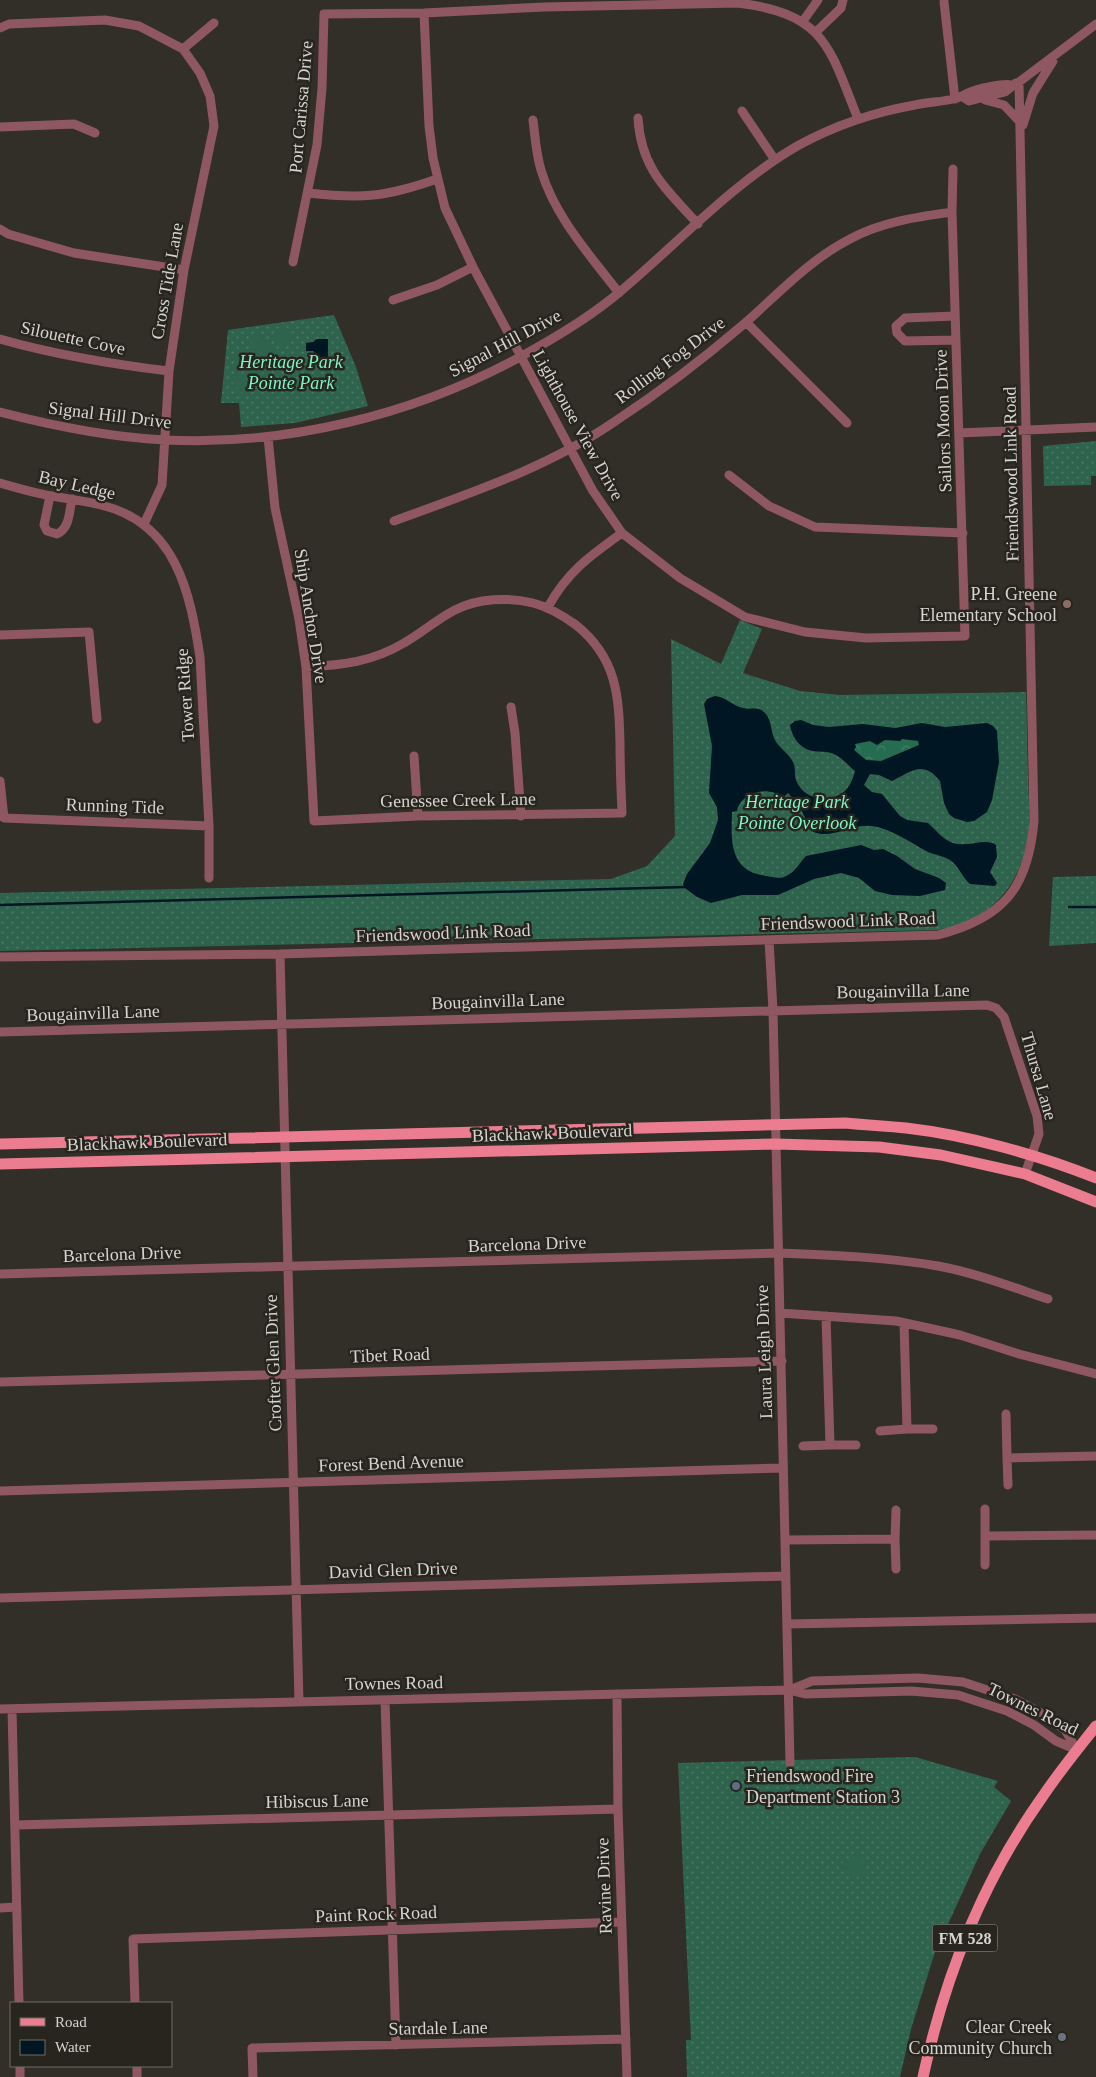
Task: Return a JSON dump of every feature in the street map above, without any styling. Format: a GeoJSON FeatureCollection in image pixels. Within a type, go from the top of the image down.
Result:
{"type":"FeatureCollection","features":[{"type":"Feature","properties":{"kind":"main road","name":"Blackhawk Boulevard"},"geometry":{"type":"LineString","coordinates":[[0,1144],[845,1123],[907,1128],[972,1140],[1072,1168],[1096,1178]]}},
{"type":"Feature","properties":{"kind":"main road"},"geometry":{"type":"LineString","coordinates":[[549,1130],[550,1150]]}},
{"type":"Feature","properties":{"kind":"main road"},"geometry":{"type":"LineString","coordinates":[[435,1132],[436,1153]]}},
{"type":"Feature","properties":{"kind":"main road"},"geometry":{"type":"LineString","coordinates":[[157,1140],[158,1160]]}},
{"type":"Feature","properties":{"kind":"main road"},"geometry":{"type":"LineString","coordinates":[[43,1163],[44,1143]]}},
{"type":"Feature","properties":{"kind":"main road","name":"Blackhawk Boulevard"},"geometry":{"type":"LineString","coordinates":[[0,1164],[286,1155],[776,1144],[888,1148],[942,1155],[1024,1174],[1096,1202]]}},
{"type":"Feature","properties":{"kind":"main road","name":"FM 528"},"geometry":{"type":"LineString","coordinates":[[923,2077],[949,1980],[977,1910],[1020,1831],[1043,1795],[1096,1726]]}},
{"type":"Feature","properties":{"kind":"street"},"geometry":{"type":"LineString","coordinates":[[803,21],[818,0]]}},
{"type":"Feature","properties":{"kind":"street"},"geometry":{"type":"LineString","coordinates":[[816,32],[841,8],[843,0]]}},
{"type":"Feature","properties":{"kind":"street"},"geometry":{"type":"LineString","coordinates":[[944,2],[959,98]]}},
{"type":"Feature","properties":{"kind":"street"},"geometry":{"type":"LineString","coordinates":[[424,13],[544,4],[738,3],[762,6],[783,12],[803,21],[816,32],[838,67],[858,119]]}},
{"type":"Feature","properties":{"kind":"street","name":"Port Carissa Drive"},"geometry":{"type":"LineString","coordinates":[[293,262],[318,136],[322,88],[324,14],[424,13]]}},
{"type":"Feature","properties":{"kind":"street","name":"Lighthouse View Drive"},"geometry":{"type":"LineString","coordinates":[[424,13],[429,126],[437,179],[445,208],[473,267],[520,357],[593,491],[622,533],[680,578],[744,617],[805,632],[866,638],[929,637]]}},
{"type":"Feature","properties":{"kind":"street"},"geometry":{"type":"LineString","coordinates":[[0,28],[9,24],[105,20],[139,26],[183,49],[214,23]]}},
{"type":"Feature","properties":{"kind":"street"},"geometry":{"type":"LineString","coordinates":[[1015,83],[1096,24]]}},
{"type":"Feature","properties":{"kind":"street","name":"Cross Tide Lane"},"geometry":{"type":"LineString","coordinates":[[144,524],[162,485],[169,371],[184,270],[214,126],[210,96],[200,74],[183,49]]}},
{"type":"Feature","properties":{"kind":"street"},"geometry":{"type":"LineString","coordinates":[[1020,138],[1026,109],[1033,93],[1043,75],[1060,52]]}},
{"type":"Feature","properties":{"kind":"street","name":"Signal Hill Drive"},"geometry":{"type":"LineString","coordinates":[[0,412],[83,431],[166,440],[268,437],[331,426],[422,401],[477,379],[520,357],[572,326],[619,293],[737,189],[775,160],[802,144],[858,119],[914,105],[959,98],[969,92],[1004,83],[1015,83]]}},
{"type":"Feature","properties":{"kind":"street","name":"Signal Hill Drive"},"geometry":{"type":"LineString","coordinates":[[959,98],[969,101],[980,99],[1005,92],[1015,83]]}},
{"type":"Feature","properties":{"kind":"street","name":"Friendswood Link Road"},"geometry":{"type":"LineString","coordinates":[[0,957],[280,954],[938,935],[976,923],[994,911],[1010,896],[1020,879],[1030,854],[1034,821],[1020,138],[1015,83]]}},
{"type":"Feature","properties":{"kind":"street"},"geometry":{"type":"LineString","coordinates":[[980,99],[1004,105],[1019,121]]}},
{"type":"Feature","properties":{"kind":"street"},"geometry":{"type":"LineString","coordinates":[[742,111],[775,160]]}},
{"type":"Feature","properties":{"kind":"street"},"geometry":{"type":"LineString","coordinates":[[638,118],[639,139],[647,162],[659,181],[698,224]]}},
{"type":"Feature","properties":{"kind":"street"},"geometry":{"type":"LineString","coordinates":[[534,120],[540,168],[556,206],[569,229],[619,293]]}},
{"type":"Feature","properties":{"kind":"street"},"geometry":{"type":"LineString","coordinates":[[0,128],[74,124],[95,133]]}},
{"type":"Feature","properties":{"kind":"street","name":"Sailors Moon Drive"},"geometry":{"type":"LineString","coordinates":[[929,637],[965,636],[952,212],[953,169]]}},
{"type":"Feature","properties":{"kind":"street"},"geometry":{"type":"LineString","coordinates":[[308,193],[347,198],[365,197],[402,191],[437,179]]}},
{"type":"Feature","properties":{"kind":"street","name":"Rolling Fog Drive"},"geometry":{"type":"LineString","coordinates":[[394,521],[507,480],[571,449],[660,391],[702,360],[807,267],[851,238],[910,218],[952,212]]}},
{"type":"Feature","properties":{"kind":"street"},"geometry":{"type":"LineString","coordinates":[[0,229],[8,234],[74,253],[184,270]]}},
{"type":"Feature","properties":{"kind":"street"},"geometry":{"type":"LineString","coordinates":[[393,300],[437,285],[473,267]]}},
{"type":"Feature","properties":{"kind":"street"},"geometry":{"type":"LineString","coordinates":[[955,316],[905,318],[896,326],[896,333],[905,341],[956,340]]}},
{"type":"Feature","properties":{"kind":"street"},"geometry":{"type":"LineString","coordinates":[[746,322],[847,423]]}},
{"type":"Feature","properties":{"kind":"street","name":"Silouette Cove"},"geometry":{"type":"LineString","coordinates":[[0,339],[44,352],[169,371]]}},
{"type":"Feature","properties":{"kind":"street"},"geometry":{"type":"LineString","coordinates":[[959,433],[1096,427]]}},
{"type":"Feature","properties":{"kind":"street","name":"Ship Anchor Drive"},"geometry":{"type":"LineString","coordinates":[[268,437],[275,508],[299,619],[306,667],[314,802]]}},
{"type":"Feature","properties":{"kind":"street"},"geometry":{"type":"LineString","coordinates":[[729,475],[769,506],[815,527],[963,533]]}},
{"type":"Feature","properties":{"kind":"street","name":"Bay Ledge"},"geometry":{"type":"LineString","coordinates":[[0,483],[50,496],[102,505],[144,524]]}},
{"type":"Feature","properties":{"kind":"street"},"geometry":{"type":"LineString","coordinates":[[50,496],[44,525],[47,530],[57,534],[62,532],[67,524],[72,499]]}},
{"type":"Feature","properties":{"kind":"street","name":"Tower Ridge"},"geometry":{"type":"LineString","coordinates":[[144,524],[162,542],[175,561],[196,633],[200,657],[209,826],[209,878]]}},
{"type":"Feature","properties":{"kind":"street"},"geometry":{"type":"LineString","coordinates":[[306,667],[365,661],[405,643],[456,609],[482,601],[502,599],[548,607],[558,589],[573,570],[622,533]]}},
{"type":"Feature","properties":{"kind":"street","name":"Genessee Creek Lane"},"geometry":{"type":"LineString","coordinates":[[314,802],[314,821],[418,816],[622,813],[619,708],[610,667],[586,633],[548,607]]}},
{"type":"Feature","properties":{"kind":"street"},"geometry":{"type":"LineString","coordinates":[[0,636],[89,632],[97,719]]}},
{"type":"Feature","properties":{"kind":"street"},"geometry":{"type":"LineString","coordinates":[[511,707],[515,733],[520,816]]}},
{"type":"Feature","properties":{"kind":"street"},"geometry":{"type":"LineString","coordinates":[[414,756],[418,816]]}},
{"type":"Feature","properties":{"kind":"street","name":"Running Tide"},"geometry":{"type":"LineString","coordinates":[[0,781],[4,818],[209,826]]}},
{"type":"Feature","properties":{"kind":"street","name":"Laura Leigh Drive"},"geometry":{"type":"LineString","coordinates":[[769,940],[782,1361],[790,1763]]}},
{"type":"Feature","properties":{"kind":"street","name":"Crofter Glen Drive"},"geometry":{"type":"LineString","coordinates":[[280,954],[280,1024],[286,1155],[286,1266],[299,1702]]}},
{"type":"Feature","properties":{"kind":"street","name":"Bougainvilla Lane"},"geometry":{"type":"LineString","coordinates":[[0,1032],[772,1010],[987,1005],[996,1008]]}},
{"type":"Feature","properties":{"kind":"street","name":"Thursa Lane"},"geometry":{"type":"LineString","coordinates":[[996,1008],[1007,1025],[1037,1116],[1039,1134],[1024,1174]]}},
{"type":"Feature","properties":{"kind":"street","name":"Barcelona Drive"},"geometry":{"type":"LineString","coordinates":[[0,1274],[778,1253],[862,1256],[939,1266],[986,1277],[1048,1299]]}},
{"type":"Feature","properties":{"kind":"street"},"geometry":{"type":"LineString","coordinates":[[780,1313],[904,1323],[960,1335],[1019,1354],[1096,1374]]}},
{"type":"Feature","properties":{"kind":"street"},"geometry":{"type":"LineString","coordinates":[[826,1316],[830,1445]]}},
{"type":"Feature","properties":{"kind":"street"},"geometry":{"type":"LineString","coordinates":[[904,1323],[906,1430]]}},
{"type":"Feature","properties":{"kind":"street","name":"Tibet Road"},"geometry":{"type":"LineString","coordinates":[[0,1382],[782,1361]]}},
{"type":"Feature","properties":{"kind":"street"},"geometry":{"type":"LineString","coordinates":[[1006,1414],[1008,1485]]}},
{"type":"Feature","properties":{"kind":"street"},"geometry":{"type":"LineString","coordinates":[[880,1431],[933,1429]]}},
{"type":"Feature","properties":{"kind":"street"},"geometry":{"type":"LineString","coordinates":[[803,1446],[856,1445]]}},
{"type":"Feature","properties":{"kind":"street"},"geometry":{"type":"LineString","coordinates":[[1007,1458],[1096,1456]]}},
{"type":"Feature","properties":{"kind":"street","name":"Forest Bend Avenue"},"geometry":{"type":"LineString","coordinates":[[0,1491],[783,1468]]}},
{"type":"Feature","properties":{"kind":"street"},"geometry":{"type":"LineString","coordinates":[[984,1509],[985,1564]]}},
{"type":"Feature","properties":{"kind":"street"},"geometry":{"type":"LineString","coordinates":[[896,1510],[896,1569]]}},
{"type":"Feature","properties":{"kind":"street"},"geometry":{"type":"LineString","coordinates":[[985,1536],[1096,1536]]}},
{"type":"Feature","properties":{"kind":"street"},"geometry":{"type":"LineString","coordinates":[[785,1540],[895,1539]]}},
{"type":"Feature","properties":{"kind":"street","name":"David Glen Drive"},"geometry":{"type":"LineString","coordinates":[[0,1598],[786,1576]]}},
{"type":"Feature","properties":{"kind":"street"},"geometry":{"type":"LineString","coordinates":[[787,1624],[1096,1618]]}},
{"type":"Feature","properties":{"kind":"street","name":"Townes Road"},"geometry":{"type":"LineString","coordinates":[[789,1690],[812,1681],[918,1678],[962,1682],[1015,1699],[1041,1713],[1065,1730],[1077,1750]]}},
{"type":"Feature","properties":{"kind":"street","name":"Townes Road"},"geometry":{"type":"LineString","coordinates":[[0,1709],[789,1690],[806,1694],[911,1691],[958,1694],[1007,1711],[1034,1725],[1056,1741],[1077,1750]]}},
{"type":"Feature","properties":{"kind":"street","name":"Ravine Drive"},"geometry":{"type":"LineString","coordinates":[[617,1694],[618,1809],[627,2077]]}},
{"type":"Feature","properties":{"kind":"street"},"geometry":{"type":"LineString","coordinates":[[385,1700],[396,2045]]}},
{"type":"Feature","properties":{"kind":"street"},"geometry":{"type":"LineString","coordinates":[[12,1709],[16,1825],[18,2002]]}},
{"type":"Feature","properties":{"kind":"street","name":"Hibiscus Lane"},"geometry":{"type":"LineString","coordinates":[[16,1825],[618,1809]]}},
{"type":"Feature","properties":{"kind":"street"},"geometry":{"type":"LineString","coordinates":[[0,1908],[16,1907]]}},
{"type":"Feature","properties":{"kind":"street","name":"Paint Rock Road"},"geometry":{"type":"LineString","coordinates":[[135,2002],[133,1939],[621,1922]]}},
{"type":"Feature","properties":{"kind":"street","name":"Stardale Lane"},"geometry":{"type":"LineString","coordinates":[[253,2077],[252,2048],[626,2039]]}},
{"type":"Feature","properties":{"kind":"green space","name":"Heritage Park Pointe Park"},"geometry":{"type":"Polygon","coordinates":[[[334,315],[356,367],[368,406],[295,423],[241,427],[239,403],[221,403],[228,330],[334,315]]]}},
{"type":"Feature","properties":{"kind":"green space"},"geometry":{"type":"Polygon","coordinates":[[[283,324],[296,337],[283,349],[271,336],[283,324]]]}},
{"type":"Feature","properties":{"kind":"green space"},"geometry":{"type":"Polygon","coordinates":[[[259,335],[280,357],[270,367],[249,345],[259,335]]]}},
{"type":"Feature","properties":{"kind":"green space"},"geometry":{"type":"Polygon","coordinates":[[[245,347],[266,369],[256,379],[235,357],[245,347]]]}},
{"type":"Feature","properties":{"kind":"green space"},"geometry":{"type":"Polygon","coordinates":[[[239,370],[256,387],[246,397],[229,379],[239,370]]]}},
{"type":"Feature","properties":{"kind":"green space"},"geometry":{"type":"Polygon","coordinates":[[[1096,441],[1096,476],[1091,476],[1091,485],[1044,486],[1043,446],[1096,441]]]}},
{"type":"Feature","properties":{"kind":"green space","name":"Heritage Park Pointe Overlook"},"geometry":{"type":"Polygon","coordinates":[[[740,620],[762,629],[743,673],[800,691],[840,695],[1026,692],[1028,836],[1018,871],[1010,886],[987,910],[956,926],[938,930],[0,951],[0,893],[611,879],[647,866],[675,836],[671,639],[721,664],[740,620]]]}},
{"type":"Feature","properties":{"kind":"green space"},"geometry":{"type":"Polygon","coordinates":[[[918,740],[919,745],[881,761],[866,759],[854,750],[855,744],[871,741],[877,745],[886,741],[918,740]]]}},
{"type":"Feature","properties":{"kind":"green space"},"geometry":{"type":"Polygon","coordinates":[[[1096,876],[1096,943],[1049,946],[1053,877],[1096,876]]]}},
{"type":"Feature","properties":{"kind":"green space"},"geometry":{"type":"Polygon","coordinates":[[[915,1757],[998,1781],[994,1787],[1011,1801],[980,1854],[934,1955],[911,2029],[900,2077],[687,2077],[686,2040],[691,2040],[678,1763],[915,1757]]]}},
{"type":"Feature","properties":{"kind":"green space"},"geometry":{"type":"Polygon","coordinates":[[[857,1853],[868,1870],[853,1880],[842,1863],[857,1853]]]}},
{"type":"Feature","properties":{"kind":"water"},"geometry":{"type":"Polygon","coordinates":[[[317,339],[328,339],[330,368],[317,368],[317,355],[313,351],[306,351],[306,343],[317,339]]]}},
{"type":"Feature","properties":{"kind":"water"},"geometry":{"type":"Polygon","coordinates":[[[715,696],[739,707],[757,709],[765,713],[769,718],[776,741],[793,762],[799,786],[809,795],[822,799],[835,797],[844,792],[850,784],[855,771],[836,755],[804,748],[795,738],[791,729],[790,725],[795,721],[801,720],[813,725],[829,727],[863,724],[895,728],[922,723],[945,727],[987,723],[993,726],[997,731],[999,762],[992,800],[987,812],[974,821],[967,822],[954,818],[949,814],[944,803],[940,781],[928,770],[916,769],[892,781],[879,775],[870,774],[864,785],[872,792],[882,794],[900,816],[907,820],[928,823],[942,837],[953,843],[987,842],[996,845],[997,857],[990,872],[997,883],[995,886],[970,884],[956,865],[945,857],[928,852],[894,833],[872,826],[819,834],[812,831],[798,804],[788,793],[783,798],[777,794],[763,791],[744,799],[737,811],[732,812],[732,834],[735,853],[745,868],[754,873],[783,877],[794,871],[806,856],[861,845],[874,850],[883,849],[915,869],[939,878],[946,883],[945,890],[920,896],[892,895],[875,891],[859,878],[841,873],[814,879],[778,895],[742,895],[711,903],[697,897],[685,888],[683,884],[687,874],[710,843],[718,820],[717,807],[709,793],[712,746],[704,704],[707,699],[715,696]],[[902,739],[900,741],[885,740],[877,745],[870,741],[855,744],[854,750],[866,760],[881,761],[919,745],[918,741],[902,739]]]}},
{"type":"Feature","properties":{"kind":"waterway"},"geometry":{"type":"LineString","coordinates":[[0,905],[686,887]]}},
{"type":"Feature","properties":{"kind":"waterway"},"geometry":{"type":"LineString","coordinates":[[1069,907],[1096,907]]}},
{"type":"Feature","properties":{"kind":"place","name":"P.H. Greene Elementary School"},"geometry":{"type":"Point","coordinates":[1067,604]}},
{"type":"Feature","properties":{"kind":"place","name":"Friendswood Fire Department Station 3"},"geometry":{"type":"Point","coordinates":[736,1786]}},
{"type":"Feature","properties":{"kind":"place","name":"Clear Creek Community Church"},"geometry":{"type":"Point","coordinates":[1062,2037]}}]}
